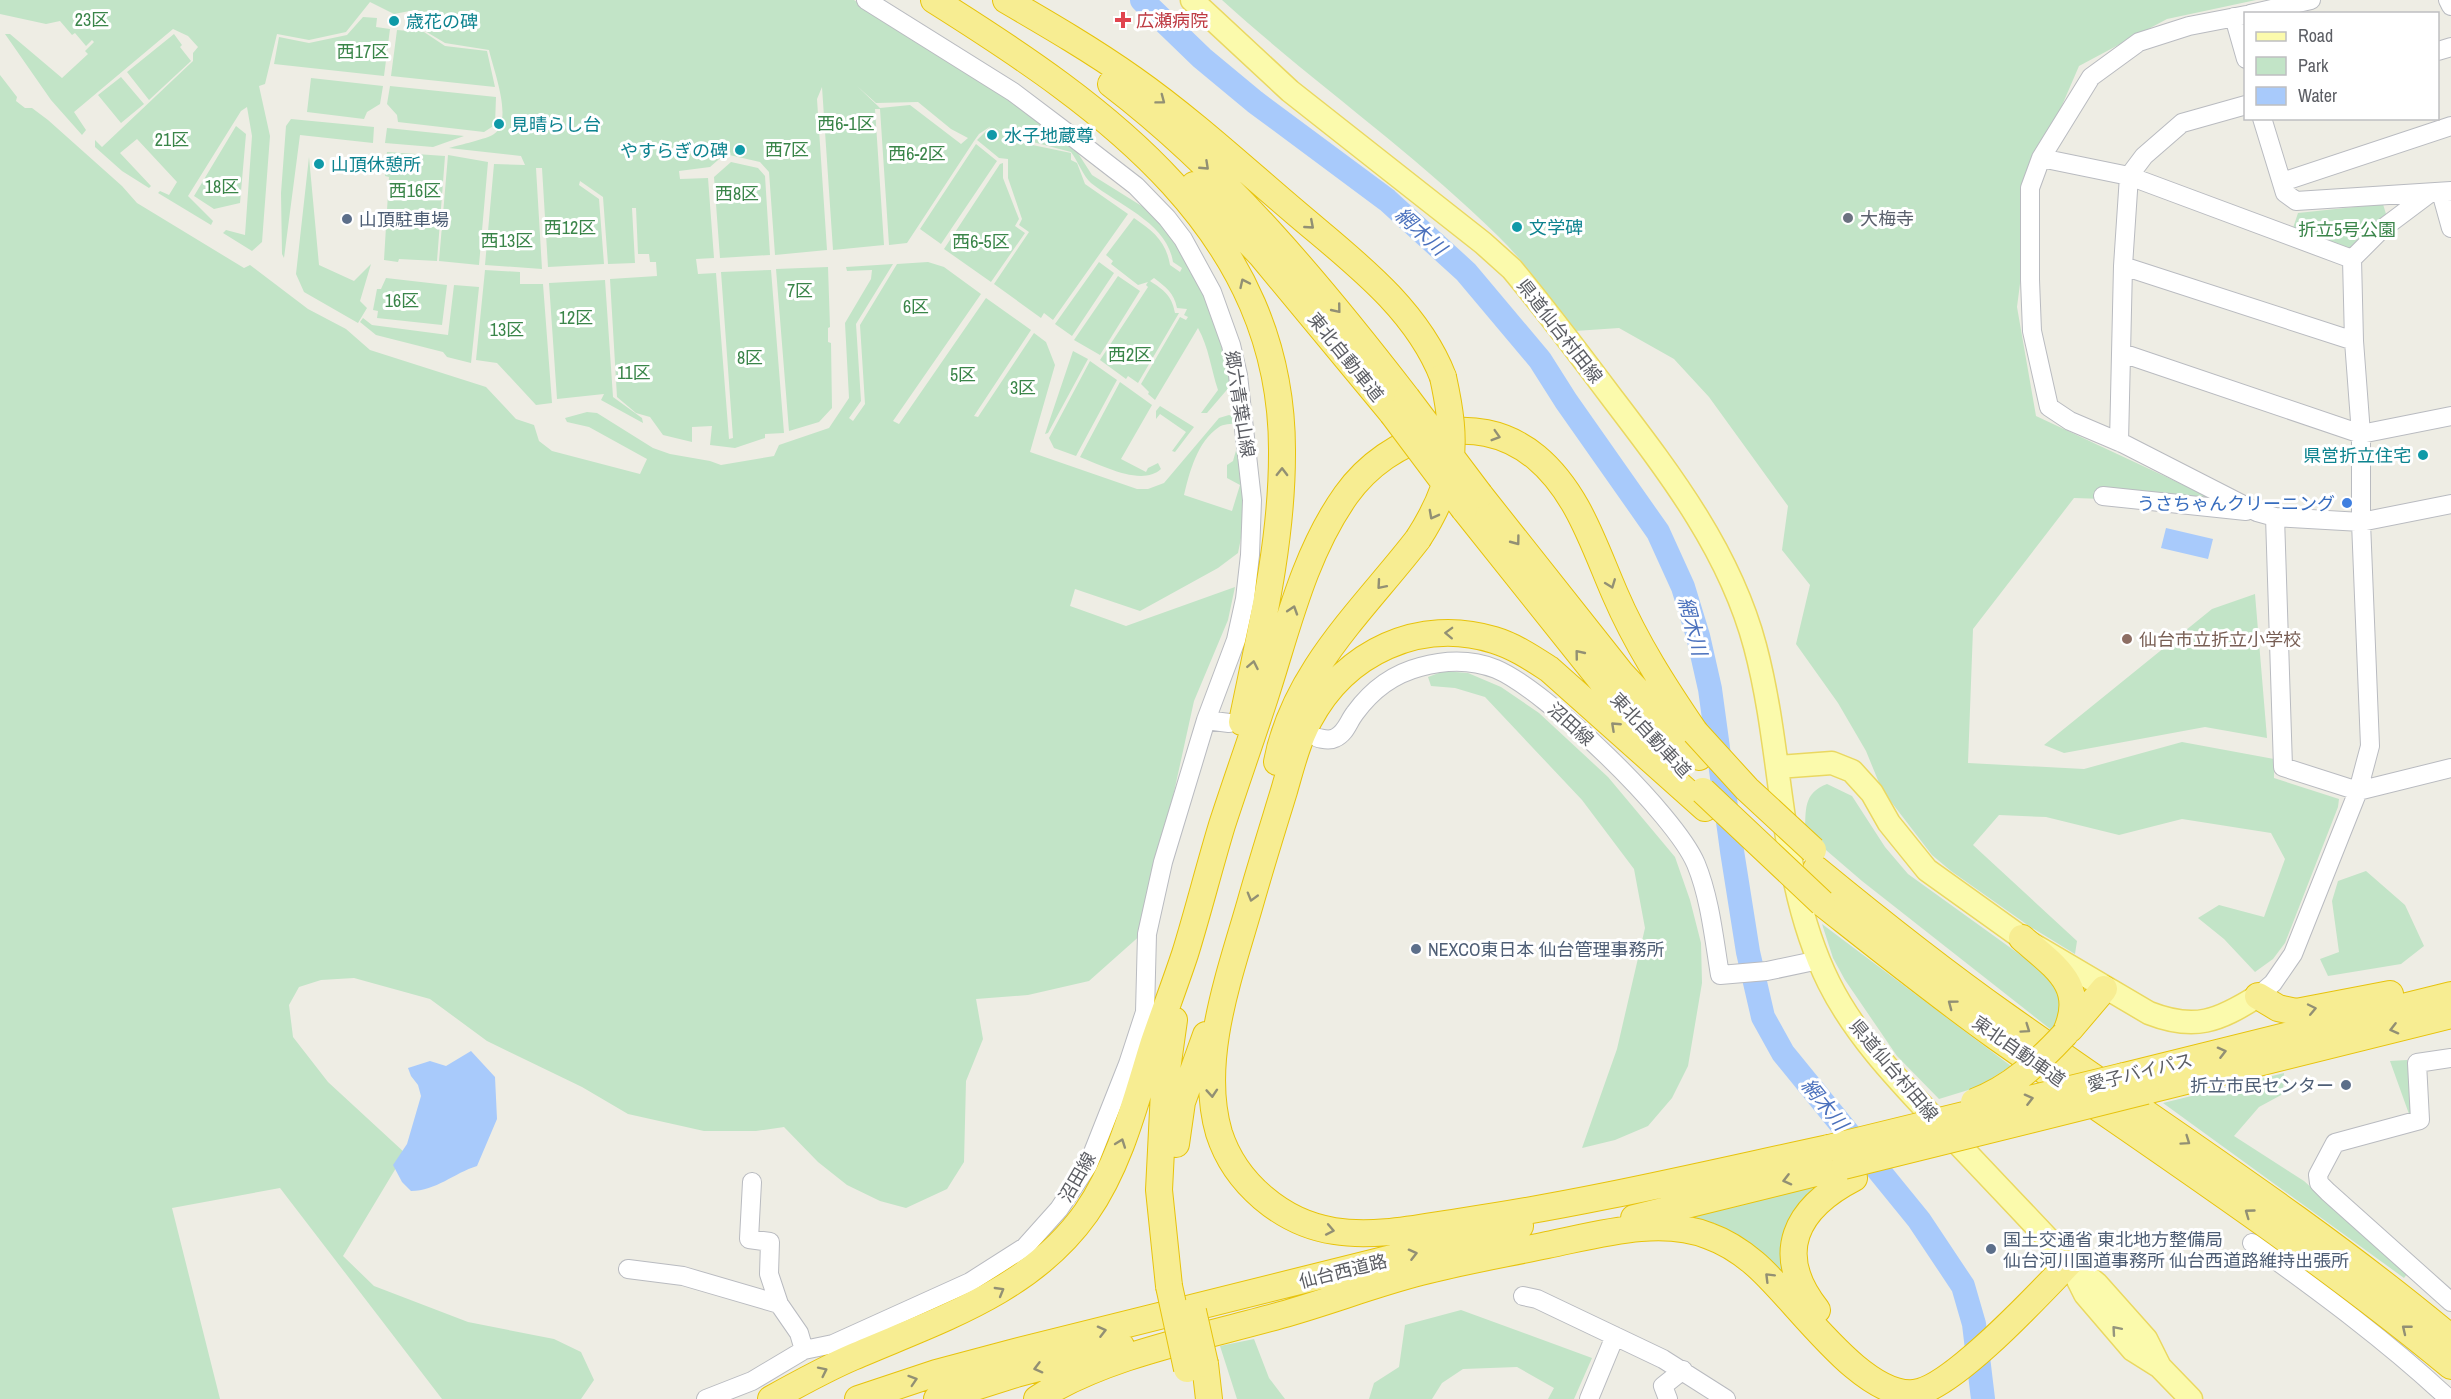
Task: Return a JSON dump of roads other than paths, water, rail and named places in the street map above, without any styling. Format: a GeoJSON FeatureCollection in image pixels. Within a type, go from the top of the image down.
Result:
{"type":"FeatureCollection","features":[{"type":"Feature","properties":{"kind":"highway"},"geometry":{"type":"LineString","coordinates":[[934,0],[987,33],[1081,101],[1165,175],[1196,209],[1221,243],[1243,280],[1259,320],[1280,407],[1281,492],[1269,585],[1222,825]]}},
{"type":"Feature","properties":{"kind":"highway","name":"東北自動車道"},"geometry":{"type":"LineString","coordinates":[[952,0],[1055,68],[1116,114],[1166,158],[1214,204],[1400,406]]}},
{"type":"Feature","properties":{"kind":"highway","name":"東北自動車道"},"geometry":{"type":"LineString","coordinates":[[994,0],[1071,52],[1132,99],[1232,191],[1322,291],[1400,406],[1607,688],[1748,846],[1993,1035],[2221,1192],[2372,1302],[2451,1366]]}},
{"type":"Feature","properties":{"kind":"highway"},"geometry":{"type":"LineString","coordinates":[[1006,0],[1135,80],[1183,117],[1354,262],[1397,305],[1423,336],[1443,377],[1453,426],[1453,446],[1442,496],[1418,539],[1335,640],[1300,696],[1287,724],[1278,754],[1269,840]]}},
{"type":"Feature","properties":{"kind":"highway"},"geometry":{"type":"LineString","coordinates":[[771,1399],[851,1358],[1001,1291],[1050,1254],[1088,1211],[1116,1155],[1184,958],[1222,825],[1317,545],[1347,494],[1366,472],[1391,451],[1421,436],[1445,430],[1472,431],[1496,435],[1516,443],[1536,457],[1567,493],[1582,518],[1615,595],[1645,656],[1695,732],[1814,860]]}},
{"type":"Feature","properties":{"kind":"highway","name":"東北自動車道"},"geometry":{"type":"LineString","coordinates":[[1472,502],[1621,673],[1699,757],[1814,860],[1886,909],[1928,957],[2005,1015],[2330,1244],[2451,1338]]}},
{"type":"Feature","properties":{"kind":"highway"},"geometry":{"type":"LineString","coordinates":[[1704,799],[1549,669],[1523,653],[1496,641],[1471,634],[1445,632],[1391,642],[1365,656],[1342,673],[1325,694],[1309,720],[1298,745],[1269,840],[1231,973],[1212,1068],[1212,1092],[1220,1136],[1229,1156],[1252,1188],[1282,1212],[1315,1227],[1362,1233],[1470,1220],[1623,1193],[1842,1164]]}},
{"type":"Feature","properties":{"kind":"highway"},"geometry":{"type":"LineString","coordinates":[[2022,938],[2056,969],[2069,987],[2074,1007],[2072,1020],[2065,1034]]}},
{"type":"Feature","properties":{"kind":"highway"},"geometry":{"type":"LineString","coordinates":[[1184,958],[1164,1091],[1159,1190],[1196,1366],[1209,1399]]}},
{"type":"Feature","properties":{"kind":"highway"},"geometry":{"type":"LineString","coordinates":[[1177,1284],[1178,1124],[1191,1075],[1231,973]]}},
{"type":"Feature","properties":{"kind":"highway"},"geometry":{"type":"LineString","coordinates":[[2258,996],[2278,1008],[2296,1012],[2451,982]]}},
{"type":"Feature","properties":{"kind":"highway"},"geometry":{"type":"LineString","coordinates":[[1863,1139],[1949,1111],[1994,1093],[2024,1073],[2065,1034],[2104,989]]}},
{"type":"Feature","properties":{"kind":"highway","name":"愛子バイパス"},"geometry":{"type":"LineString","coordinates":[[1842,1164],[1863,1139],[2451,995]]}},
{"type":"Feature","properties":{"kind":"highway","name":"愛子バイパス"},"geometry":{"type":"LineString","coordinates":[[1842,1164],[1927,1155],[2026,1119],[2451,1015]]}},
{"type":"Feature","properties":{"kind":"highway"},"geometry":{"type":"LineString","coordinates":[[1842,1164],[1800,1226],[1794,1256],[1795,1270],[1807,1298],[1866,1361],[1893,1377],[1912,1380],[1931,1376],[1959,1362]]}},
{"type":"Feature","properties":{"kind":"highway","name":"仙台西道路"},"geometry":{"type":"LineString","coordinates":[[937,1399],[1092,1353],[1842,1164]]}},
{"type":"Feature","properties":{"kind":"highway","name":"仙台西道路"},"geometry":{"type":"LineString","coordinates":[[858,1399],[936,1373],[1011,1353],[1842,1164]]}},
{"type":"Feature","properties":{"kind":"highway"},"geometry":{"type":"LineString","coordinates":[[1037,1399],[1066,1383],[1125,1360],[1420,1272],[1592,1236],[1652,1228],[1692,1230],[1725,1243],[1755,1264],[1858,1370],[1880,1385],[1902,1392],[1921,1391],[1940,1384],[1959,1362],[2009,1315],[2070,1262]]}},
{"type":"Feature","properties":{"kind":"highway"},"geometry":{"type":"LineString","coordinates":[[1192,1399],[1196,1366]]}},
{"type":"Feature","properties":{"kind":"main road","name":"県道仙台村田線"},"geometry":{"type":"LineString","coordinates":[[1192,0],[1290,91],[1483,243],[1512,269],[1679,488],[1705,528],[1733,581],[1748,620],[1761,671],[1792,869],[1818,960],[1839,1002],[1881,1060],[2070,1262],[2085,1294],[2133,1350],[2160,1367],[2191,1399]]}},
{"type":"Feature","properties":{"kind":"main road"},"geometry":{"type":"LineString","coordinates":[[1777,767],[1832,763],[1852,771],[1872,793],[1889,823],[1927,870],[2022,938],[2104,989],[2149,1013],[2167,1021],[2185,1024],[2203,1022],[2223,1016],[2258,996]]}},
{"type":"Feature","properties":{"kind":"street","name":"郷六青葉山線"},"geometry":{"type":"LineString","coordinates":[[866,0],[1013,92],[1136,186],[1178,232],[1212,292],[1238,375],[1249,462],[1252,522],[1243,609],[1236,640],[1206,720]]}},
{"type":"Feature","properties":{"kind":"street"},"geometry":{"type":"LineString","coordinates":[[2257,12],[2311,0]]}},
{"type":"Feature","properties":{"kind":"street"},"geometry":{"type":"LineString","coordinates":[[2448,0],[2451,6]]}},
{"type":"Feature","properties":{"kind":"street"},"geometry":{"type":"LineString","coordinates":[[2243,15],[2189,26],[2139,42],[2091,77],[2041,158],[2030,188],[2030,280],[2032,331],[2049,407],[2070,421],[2120,442],[2257,512]]}},
{"type":"Feature","properties":{"kind":"street"},"geometry":{"type":"LineString","coordinates":[[2120,442],[2123,266],[2129,176],[2144,156],[2182,123],[2244,106]]}},
{"type":"Feature","properties":{"kind":"street"},"geometry":{"type":"LineString","coordinates":[[2263,120],[2285,193],[2296,201],[2441,192]]}},
{"type":"Feature","properties":{"kind":"street"},"geometry":{"type":"LineString","coordinates":[[2282,182],[2451,126]]}},
{"type":"Feature","properties":{"kind":"street"},"geometry":{"type":"LineString","coordinates":[[2041,158],[2129,176],[2352,259]]}},
{"type":"Feature","properties":{"kind":"street"},"geometry":{"type":"LineString","coordinates":[[2258,996],[2273,983],[2293,954],[2358,791],[2370,746],[2361,522],[2361,434],[2354,341],[2352,259],[2382,229],[2441,192]]}},
{"type":"Feature","properties":{"kind":"street"},"geometry":{"type":"LineString","coordinates":[[2441,192],[2451,228]]}},
{"type":"Feature","properties":{"kind":"street"},"geometry":{"type":"LineString","coordinates":[[2123,266],[2354,341]]}},
{"type":"Feature","properties":{"kind":"street"},"geometry":{"type":"LineString","coordinates":[[2122,353],[2361,434],[2451,416]]}},
{"type":"Feature","properties":{"kind":"street"},"geometry":{"type":"LineString","coordinates":[[2103,496],[2257,512],[2275,517],[2361,522],[2451,504]]}},
{"type":"Feature","properties":{"kind":"street"},"geometry":{"type":"LineString","coordinates":[[2275,517],[2283,768],[2358,791],[2451,768]]}},
{"type":"Feature","properties":{"kind":"street","name":"沼田線"},"geometry":{"type":"LineString","coordinates":[[1317,738],[1330,740],[1337,737],[1378,687],[1397,675],[1417,667],[1455,660],[1495,669],[1534,691],[1603,753],[1648,799],[1687,846],[1696,865],[1729,975],[1767,971],[1818,960]]}},
{"type":"Feature","properties":{"kind":"street"},"geometry":{"type":"LineString","coordinates":[[1206,720],[1229,723]]}},
{"type":"Feature","properties":{"kind":"street","name":"沼田線"},"geometry":{"type":"LineString","coordinates":[[706,1399],[752,1381],[804,1350],[833,1344],[970,1282],[1025,1247],[1059,1209],[1088,1165],[1128,1064],[1145,1012],[1147,934],[1163,862],[1206,720]]}},
{"type":"Feature","properties":{"kind":"street"},"geometry":{"type":"LineString","coordinates":[[2451,1058],[2417,1063],[2421,1120],[2335,1143],[2318,1175],[2318,1180],[2328,1192],[2451,1302]]}},
{"type":"Feature","properties":{"kind":"street"},"geometry":{"type":"LineString","coordinates":[[752,1182],[749,1239],[770,1242],[769,1274],[779,1304],[799,1333],[804,1350]]}},
{"type":"Feature","properties":{"kind":"street"},"geometry":{"type":"LineString","coordinates":[[2252,1243],[2358,1320],[2409,1361],[2449,1399]]}},
{"type":"Feature","properties":{"kind":"street"},"geometry":{"type":"LineString","coordinates":[[628,1269],[683,1276],[779,1304]]}},
{"type":"Feature","properties":{"kind":"street"},"geometry":{"type":"LineString","coordinates":[[1523,1296],[1537,1299],[1615,1336],[1683,1371],[1726,1399]]}},
{"type":"Feature","properties":{"kind":"street"},"geometry":{"type":"LineString","coordinates":[[1589,1399],[1615,1336]]}},
{"type":"Feature","properties":{"kind":"street"},"geometry":{"type":"LineString","coordinates":[[1668,1399],[1663,1386],[1683,1371]]}},
{"type":"Feature","properties":{"kind":"water"},"geometry":{"type":"Polygon","coordinates":[[[2166,528],[2213,539],[2208,559],[2161,548],[2166,528]]]}},
{"type":"Feature","properties":{"kind":"water"},"geometry":{"type":"Polygon","coordinates":[[[471,1051],[495,1077],[497,1119],[477,1166],[437,1185],[411,1191],[402,1182],[393,1165],[407,1144],[421,1096],[418,1085],[408,1068],[430,1061],[446,1066],[471,1051]]]}},
{"type":"Feature","properties":{"kind":"waterway","name":"網木川"},"geometry":{"type":"LineString","coordinates":[[1142,0],[1202,58],[1255,102],[1387,200],[1466,272],[1540,360],[1658,532],[1683,587],[1698,636],[1710,689],[1748,952],[1763,1017],[1783,1053],[1919,1220],[1963,1286],[1974,1324],[1983,1399]]}},
{"type":"Feature","properties":{"kind":"place","name":"広瀬病院"},"geometry":{"type":"Point","coordinates":[1123,20]}},
{"type":"Feature","properties":{"kind":"place","name":"歳花の碑"},"geometry":{"type":"Point","coordinates":[394,21]}},
{"type":"Feature","properties":{"kind":"place","name":"見晴らし台"},"geometry":{"type":"Point","coordinates":[499,124]}},
{"type":"Feature","properties":{"kind":"place","name":"水子地蔵尊"},"geometry":{"type":"Point","coordinates":[992,135]}},
{"type":"Feature","properties":{"kind":"place","name":"やすらぎの碑"},"geometry":{"type":"Point","coordinates":[740,150]}},
{"type":"Feature","properties":{"kind":"place","name":"山頂休憩所"},"geometry":{"type":"Point","coordinates":[319,164]}},
{"type":"Feature","properties":{"kind":"place","name":"大梅寺"},"geometry":{"type":"Point","coordinates":[1848,218]}},
{"type":"Feature","properties":{"kind":"place","name":"山頂駐車場"},"geometry":{"type":"Point","coordinates":[347,219]}},
{"type":"Feature","properties":{"kind":"place","name":"文学碑"},"geometry":{"type":"Point","coordinates":[1517,227]}},
{"type":"Feature","properties":{"kind":"place","name":"県営折立住宅"},"geometry":{"type":"Point","coordinates":[2423,455]}},
{"type":"Feature","properties":{"kind":"place","name":"うさちゃんクリーニング"},"geometry":{"type":"Point","coordinates":[2347,503]}},
{"type":"Feature","properties":{"kind":"place","name":"仙台市立折立小学校"},"geometry":{"type":"Point","coordinates":[2127,639]}},
{"type":"Feature","properties":{"kind":"place","name":"NEXCO東日本 仙台管理事務所"},"geometry":{"type":"Point","coordinates":[1416,949]}},
{"type":"Feature","properties":{"kind":"place","name":"折立市民センター"},"geometry":{"type":"Point","coordinates":[2346,1085]}},
{"type":"Feature","properties":{"kind":"place","name":"国土交通省 東北地方整備局 仙台河川国道事務所 仙台西道路維持出張所"},"geometry":{"type":"Point","coordinates":[1991,1249]}},
{"type":"Feature","properties":{"kind":"park label","name":"23区"},"geometry":{"type":"Point","coordinates":[92,19]}},
{"type":"Feature","properties":{"kind":"park label","name":"西17区"},"geometry":{"type":"Point","coordinates":[363,51]}},
{"type":"Feature","properties":{"kind":"park label","name":"西6-1区"},"geometry":{"type":"Point","coordinates":[846,123]}},
{"type":"Feature","properties":{"kind":"park label","name":"21区"},"geometry":{"type":"Point","coordinates":[172,139]}},
{"type":"Feature","properties":{"kind":"park label","name":"西7区"},"geometry":{"type":"Point","coordinates":[787,149]}},
{"type":"Feature","properties":{"kind":"park label","name":"西6-2区"},"geometry":{"type":"Point","coordinates":[917,153]}},
{"type":"Feature","properties":{"kind":"park label","name":"18区"},"geometry":{"type":"Point","coordinates":[222,186]}},
{"type":"Feature","properties":{"kind":"park label","name":"西16区"},"geometry":{"type":"Point","coordinates":[415,190]}},
{"type":"Feature","properties":{"kind":"park label","name":"西8区"},"geometry":{"type":"Point","coordinates":[737,193]}},
{"type":"Feature","properties":{"kind":"park label","name":"西12区"},"geometry":{"type":"Point","coordinates":[570,227]}},
{"type":"Feature","properties":{"kind":"park label","name":"折立5号公園"},"geometry":{"type":"Point","coordinates":[2347,229]}},
{"type":"Feature","properties":{"kind":"park label","name":"西13区"},"geometry":{"type":"Point","coordinates":[507,240]}},
{"type":"Feature","properties":{"kind":"park label","name":"西6-5区"},"geometry":{"type":"Point","coordinates":[981,241]}},
{"type":"Feature","properties":{"kind":"park label","name":"7区"},"geometry":{"type":"Point","coordinates":[800,290]}},
{"type":"Feature","properties":{"kind":"park label","name":"16区"},"geometry":{"type":"Point","coordinates":[402,300]}},
{"type":"Feature","properties":{"kind":"park label","name":"6区"},"geometry":{"type":"Point","coordinates":[916,306]}},
{"type":"Feature","properties":{"kind":"park label","name":"12区"},"geometry":{"type":"Point","coordinates":[576,317]}},
{"type":"Feature","properties":{"kind":"park label","name":"13区"},"geometry":{"type":"Point","coordinates":[507,329]}},
{"type":"Feature","properties":{"kind":"park label","name":"西2区"},"geometry":{"type":"Point","coordinates":[1130,354]}},
{"type":"Feature","properties":{"kind":"park label","name":"8区"},"geometry":{"type":"Point","coordinates":[750,357]}},
{"type":"Feature","properties":{"kind":"park label","name":"11区"},"geometry":{"type":"Point","coordinates":[634,372]}},
{"type":"Feature","properties":{"kind":"park label","name":"5区"},"geometry":{"type":"Point","coordinates":[963,374]}},
{"type":"Feature","properties":{"kind":"park label","name":"3区"},"geometry":{"type":"Point","coordinates":[1023,387]}}]}
